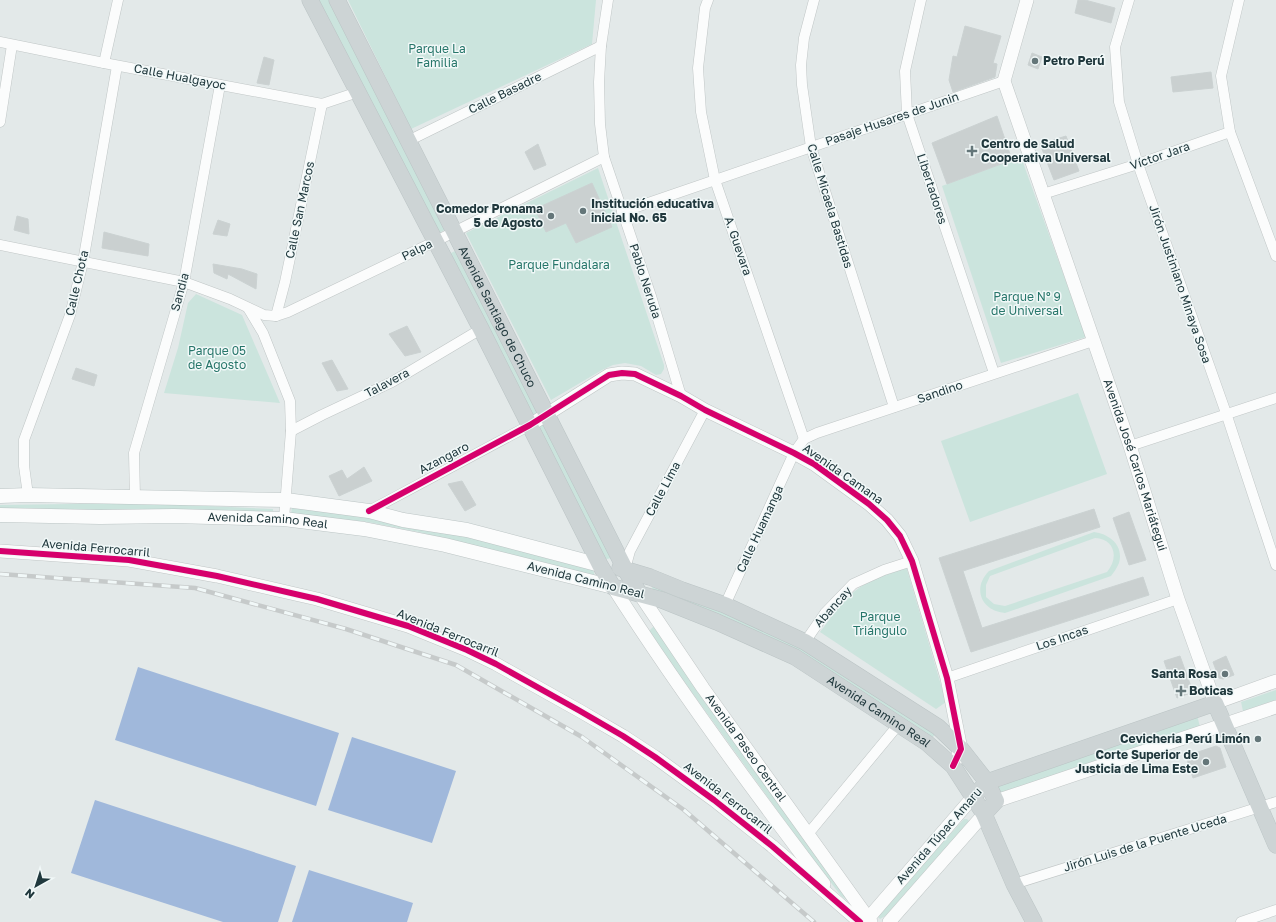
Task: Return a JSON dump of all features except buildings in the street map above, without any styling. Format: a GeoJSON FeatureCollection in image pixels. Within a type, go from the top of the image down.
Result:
{"type":"FeatureCollection","features":[{"type":"Feature","properties":{"kind":"main road","name":"Avenida Santiago de Chuco"},"geometry":{"type":"LineString","coordinates":[[310,0],[436,241],[600,565]]}},
{"type":"Feature","properties":{"kind":"main road","name":"Avenida Santiago de Chuco"},"geometry":{"type":"LineString","coordinates":[[337,0],[625,569]]}},
{"type":"Feature","properties":{"kind":"main road","name":"Avenida Camino Real"},"geometry":{"type":"LineString","coordinates":[[0,496],[28,495],[286,500],[369,512],[403,520],[467,530],[600,565],[625,569],[725,605],[805,642],[938,727],[961,749],[987,782],[996,801]]}},
{"type":"Feature","properties":{"kind":"main road","name":"Avenida Camino Real"},"geometry":{"type":"LineString","coordinates":[[0,515],[174,516],[284,519],[364,529],[445,545],[662,600],[717,622],[796,657],[927,742],[952,766],[984,814],[1014,884],[1034,922]]}},
{"type":"Feature","properties":{"kind":"main road","name":"Avenida Paseo Central"},"geometry":{"type":"LineString","coordinates":[[600,565],[613,587]]}},
{"type":"Feature","properties":{"kind":"main road","name":"Avenida Paseo Central"},"geometry":{"type":"LineString","coordinates":[[625,569],[639,593]]}},
{"type":"Feature","properties":{"kind":"main road","name":"Avenida José Carlos Mariátegui"},"geometry":{"type":"LineString","coordinates":[[1215,702],[1276,845]]}},
{"type":"Feature","properties":{"kind":"main road","name":"Avenida Túpac Amaru"},"geometry":{"type":"LineString","coordinates":[[973,797],[987,782],[1215,702]]}},
{"type":"Feature","properties":{"kind":"main road","name":"Avenida Túpac Amaru"},"geometry":{"type":"LineString","coordinates":[[984,814],[996,801]]}},
{"type":"Feature","properties":{"kind":"street"},"geometry":{"type":"LineString","coordinates":[[104,63],[118,0]]}},
{"type":"Feature","properties":{"kind":"street","name":"Pablo Neruda"},"geometry":{"type":"LineString","coordinates":[[608,0],[601,46],[599,82],[604,157],[651,296],[681,396]]}},
{"type":"Feature","properties":{"kind":"street","name":"A. Guevara"},"geometry":{"type":"LineString","coordinates":[[708,0],[698,68],[700,112],[715,180],[804,439]]}},
{"type":"Feature","properties":{"kind":"street","name":"Calle Micaela Bastidas"},"geometry":{"type":"LineString","coordinates":[[814,0],[804,38],[801,65],[802,85],[811,147],[894,407]]}},
{"type":"Feature","properties":{"kind":"street","name":"Libertadores"},"geometry":{"type":"LineString","coordinates":[[921,0],[905,71],[907,114],[994,373]]}},
{"type":"Feature","properties":{"kind":"street"},"geometry":{"type":"LineString","coordinates":[[1004,81],[1027,0]]}},
{"type":"Feature","properties":{"kind":"street","name":"Jirón Justiniano Minaya Sosa"},"geometry":{"type":"LineString","coordinates":[[1129,0],[1115,47],[1119,102],[1138,164],[1226,413],[1276,565]]}},
{"type":"Feature","properties":{"kind":"street"},"geometry":{"type":"LineString","coordinates":[[1239,0],[1221,76],[1230,132],[1275,252]]}},
{"type":"Feature","properties":{"kind":"street","name":"Calle Hualgayoc"},"geometry":{"type":"LineString","coordinates":[[0,42],[117,66],[322,104],[358,92]]}},
{"type":"Feature","properties":{"kind":"street"},"geometry":{"type":"LineString","coordinates":[[0,122],[12,45]]}},
{"type":"Feature","properties":{"kind":"street","name":"Calle Basadre"},"geometry":{"type":"LineString","coordinates":[[408,141],[601,46]]}},
{"type":"Feature","properties":{"kind":"street","name":"Calle Chota"},"geometry":{"type":"LineString","coordinates":[[28,495],[24,466],[24,440],[70,315],[83,262],[117,66]]}},
{"type":"Feature","properties":{"kind":"street","name":"Pasaje Husares de Junin"},"geometry":{"type":"LineString","coordinates":[[622,212],[1004,81]]}},
{"type":"Feature","properties":{"kind":"street","name":"Avenida José Carlos Mariátegui"},"geometry":{"type":"LineString","coordinates":[[1004,81],[1130,446],[1178,599],[1215,702]]}},
{"type":"Feature","properties":{"kind":"street","name":"Sandia"},"geometry":{"type":"LineString","coordinates":[[135,497],[134,453],[184,282],[220,85]]}},
{"type":"Feature","properties":{"kind":"street","name":"Calle San Marcos"},"geometry":{"type":"LineString","coordinates":[[276,316],[285,282],[322,104]]}},
{"type":"Feature","properties":{"kind":"street","name":"Víctor Jara"},"geometry":{"type":"LineString","coordinates":[[1043,194],[1138,164],[1230,132]]}},
{"type":"Feature","properties":{"kind":"street","name":"Palpa"},"geometry":{"type":"LineString","coordinates":[[276,316],[288,312],[436,241],[604,157]]}},
{"type":"Feature","properties":{"kind":"street"},"geometry":{"type":"LineString","coordinates":[[0,245],[184,282],[230,299],[264,315],[276,316]]}},
{"type":"Feature","properties":{"kind":"street"},"geometry":{"type":"LineString","coordinates":[[248,308],[263,333],[290,401],[291,432],[284,519]]}},
{"type":"Feature","properties":{"kind":"street","name":"Talavera"},"geometry":{"type":"LineString","coordinates":[[291,432],[322,415],[392,382],[481,329]]}},
{"type":"Feature","properties":{"kind":"street","name":"Sandino"},"geometry":{"type":"LineString","coordinates":[[804,439],[817,433],[994,373],[1093,342]]}},
{"type":"Feature","properties":{"kind":"street","name":"Avenida Camana"},"geometry":{"type":"LineString","coordinates":[[530,425],[609,375],[622,373],[635,374],[814,464],[869,504],[887,520],[900,536],[912,561],[947,678],[961,749]]}},
{"type":"Feature","properties":{"kind":"street"},"geometry":{"type":"LineString","coordinates":[[1130,446],[1226,413],[1276,398]]}},
{"type":"Feature","properties":{"kind":"street","name":"Calle Lima"},"geometry":{"type":"LineString","coordinates":[[625,569],[630,551],[705,410]]}},
{"type":"Feature","properties":{"kind":"street","name":"Azangaro"},"geometry":{"type":"LineString","coordinates":[[369,512],[530,425]]}},
{"type":"Feature","properties":{"kind":"street"},"geometry":{"type":"LineString","coordinates":[[794,453],[804,439]]}},
{"type":"Feature","properties":{"kind":"street","name":"Calle Huamanga"},"geometry":{"type":"LineString","coordinates":[[725,605],[794,453]]}},
{"type":"Feature","properties":{"kind":"street","name":"Avenida Ferrocarril"},"geometry":{"type":"LineString","coordinates":[[0,551],[129,560],[217,576],[317,599],[400,624],[468,650],[580,711],[655,757],[714,800],[749,828],[840,906],[866,921]]}},
{"type":"Feature","properties":{"kind":"street","name":"Abancay"},"geometry":{"type":"LineString","coordinates":[[805,642],[825,613],[853,584],[884,570],[912,561]]}},
{"type":"Feature","properties":{"kind":"street","name":"Avenida Paseo Central"},"geometry":{"type":"LineString","coordinates":[[613,587],[683,693],[840,906]]}},
{"type":"Feature","properties":{"kind":"street","name":"Avenida Paseo Central"},"geometry":{"type":"LineString","coordinates":[[639,593],[703,688],[808,834],[866,921]]}},
{"type":"Feature","properties":{"kind":"street","name":"Los Incas"},"geometry":{"type":"LineString","coordinates":[[947,678],[1178,599]]}},
{"type":"Feature","properties":{"kind":"street","name":"Avenida Túpac Amaru"},"geometry":{"type":"LineString","coordinates":[[1215,702],[1276,682]]}},
{"type":"Feature","properties":{"kind":"street","name":"Avenida Túpac Amaru"},"geometry":{"type":"LineString","coordinates":[[996,801],[1276,707]]}},
{"type":"Feature","properties":{"kind":"street"},"geometry":{"type":"LineString","coordinates":[[808,834],[899,724]]}},
{"type":"Feature","properties":{"kind":"street"},"geometry":{"type":"LineString","coordinates":[[952,766],[961,749]]}},
{"type":"Feature","properties":{"kind":"street","name":"Avenida Túpac Amaru"},"geometry":{"type":"LineString","coordinates":[[866,921],[973,797]]}},
{"type":"Feature","properties":{"kind":"street","name":"Jirón Luis de la Puente Uceda"},"geometry":{"type":"LineString","coordinates":[[1014,884],[1276,802]]}},
{"type":"Feature","properties":{"kind":"street","name":"Avenida Túpac Amaru"},"geometry":{"type":"LineString","coordinates":[[889,922],[984,814]]}},
{"type":"Feature","properties":{"kind":"street"},"geometry":{"type":"LineString","coordinates":[[1242,922],[1276,910]]}},
{"type":"Feature","properties":{"kind":"green space"},"geometry":{"type":"Polygon","coordinates":[[[315,0],[329,0],[446,229],[436,235],[315,0]]]}},
{"type":"Feature","properties":{"kind":"green space","name":"Parque La Familia"},"geometry":{"type":"Polygon","coordinates":[[[348,0],[596,0],[592,44],[411,129],[348,0]]]}},
{"type":"Feature","properties":{"kind":"green space","name":"Parque Nº 9 de Universal"},"geometry":{"type":"Polygon","coordinates":[[[1021,157],[1086,337],[1001,363],[942,186],[1021,157]]]}},
{"type":"Feature","properties":{"kind":"green space","name":"Parque Fundalara"},"geometry":{"type":"Polygon","coordinates":[[[598,168],[664,365],[664,369],[661,374],[656,375],[641,366],[625,363],[613,365],[551,400],[466,233],[598,168]]]}},
{"type":"Feature","properties":{"kind":"green space"},"geometry":{"type":"Polygon","coordinates":[[[455,251],[615,557],[603,560],[447,255],[455,251]]]}},
{"type":"Feature","properties":{"kind":"green space","name":"Parque 05 de Agosto"},"geometry":{"type":"Polygon","coordinates":[[[196,294],[242,315],[280,403],[164,393],[178,348],[188,303],[196,294]]]}},
{"type":"Feature","properties":{"kind":"green space"},"geometry":{"type":"Polygon","coordinates":[[[1078,393],[1107,474],[970,522],[941,441],[1078,393]]]}},
{"type":"Feature","properties":{"kind":"green space"},"geometry":{"type":"Polygon","coordinates":[[[141,503],[273,509],[273,515],[143,509],[0,512],[0,505],[141,503]]]}},
{"type":"Feature","properties":{"kind":"green space"},"geometry":{"type":"Polygon","coordinates":[[[292,507],[415,523],[593,568],[595,578],[419,532],[368,522],[291,514],[292,507]]]}},
{"type":"Feature","properties":{"kind":"green space"},"geometry":{"type":"Polygon","coordinates":[[[1094,532],[1110,538],[1118,546],[1120,557],[1119,563],[1111,576],[1005,613],[990,608],[982,598],[980,591],[981,584],[989,571],[1094,532]],[[1095,538],[990,576],[986,585],[986,597],[994,604],[1005,606],[1107,572],[1111,567],[1114,555],[1111,546],[1102,539],[1095,538]]]}},
{"type":"Feature","properties":{"kind":"green space","name":"Parque Triángulo"},"geometry":{"type":"Polygon","coordinates":[[[906,566],[946,702],[936,709],[820,632],[841,605],[855,591],[873,580],[906,566]]]}},
{"type":"Feature","properties":{"kind":"green space"},"geometry":{"type":"Polygon","coordinates":[[[654,585],[776,633],[935,734],[933,737],[929,736],[653,591],[652,587],[654,585]]]}},
{"type":"Feature","properties":{"kind":"green space"},"geometry":{"type":"Polygon","coordinates":[[[654,626],[849,897],[847,900],[841,896],[795,835],[649,633],[654,626]]]}},
{"type":"Feature","properties":{"kind":"green space"},"geometry":{"type":"Polygon","coordinates":[[[1276,690],[1276,700],[1243,711],[1241,702],[1276,690]]]}},
{"type":"Feature","properties":{"kind":"green space"},"geometry":{"type":"Polygon","coordinates":[[[1197,715],[1200,727],[999,793],[996,781],[1197,715]]]}},
{"type":"Feature","properties":{"kind":"green space"},"geometry":{"type":"Polygon","coordinates":[[[964,819],[967,819],[970,822],[885,916],[880,919],[878,917],[879,913],[964,819]]]}},
{"type":"Feature","properties":{"kind":"water"},"geometry":{"type":"Polygon","coordinates":[[[138,667],[339,733],[316,806],[115,740],[138,667]]]}},
{"type":"Feature","properties":{"kind":"water"},"geometry":{"type":"Polygon","coordinates":[[[352,737],[456,771],[432,843],[328,810],[352,737]]]}},
{"type":"Feature","properties":{"kind":"water"},"geometry":{"type":"Polygon","coordinates":[[[95,800],[296,866],[278,922],[223,922],[71,873],[95,800]]]}},
{"type":"Feature","properties":{"kind":"water"},"geometry":{"type":"Polygon","coordinates":[[[309,870],[413,903],[407,922],[292,922],[309,870]]]}},
{"type":"Feature","properties":{"kind":"railway"},"geometry":{"type":"LineString","coordinates":[[0,574],[195,588],[346,629],[456,665],[582,737],[684,810],[814,922]]}},
{"type":"Feature","properties":{"kind":"cycle path"},"geometry":{"type":"LineString","coordinates":[[369,511],[530,425],[609,375],[622,373],[635,374],[814,464],[869,504],[887,520],[900,536],[912,561],[947,678],[961,749],[953,766]]}},
{"type":"Feature","properties":{"kind":"cycle path"},"geometry":{"type":"LineString","coordinates":[[0,551],[129,560],[217,576],[317,599],[408,626],[467,650],[496,664],[580,711],[655,757],[714,800],[772,846],[860,922]]}},
{"type":"Feature","properties":{"kind":"place","name":"Petro Perú"},"geometry":{"type":"Point","coordinates":[1035,61]}},
{"type":"Feature","properties":{"kind":"place","name":"Centro de Salud Cooperativa Universal"},"geometry":{"type":"Point","coordinates":[972,151]}},
{"type":"Feature","properties":{"kind":"place","name":"Institución educativa inicial No. 65"},"geometry":{"type":"Point","coordinates":[583,211]}},
{"type":"Feature","properties":{"kind":"place","name":"Comedor Pronama 5 de Agosto"},"geometry":{"type":"Point","coordinates":[551,216]}},
{"type":"Feature","properties":{"kind":"place","name":"Santa Rosa"},"geometry":{"type":"Point","coordinates":[1225,674]}},
{"type":"Feature","properties":{"kind":"place","name":"Boticas"},"geometry":{"type":"Point","coordinates":[1181,691]}},
{"type":"Feature","properties":{"kind":"place","name":"Cevicheria Perú Limón"},"geometry":{"type":"Point","coordinates":[1258,739]}},
{"type":"Feature","properties":{"kind":"place","name":"Corte Superior de Justicia de Lima Este"},"geometry":{"type":"Point","coordinates":[1206,762]}}]}
